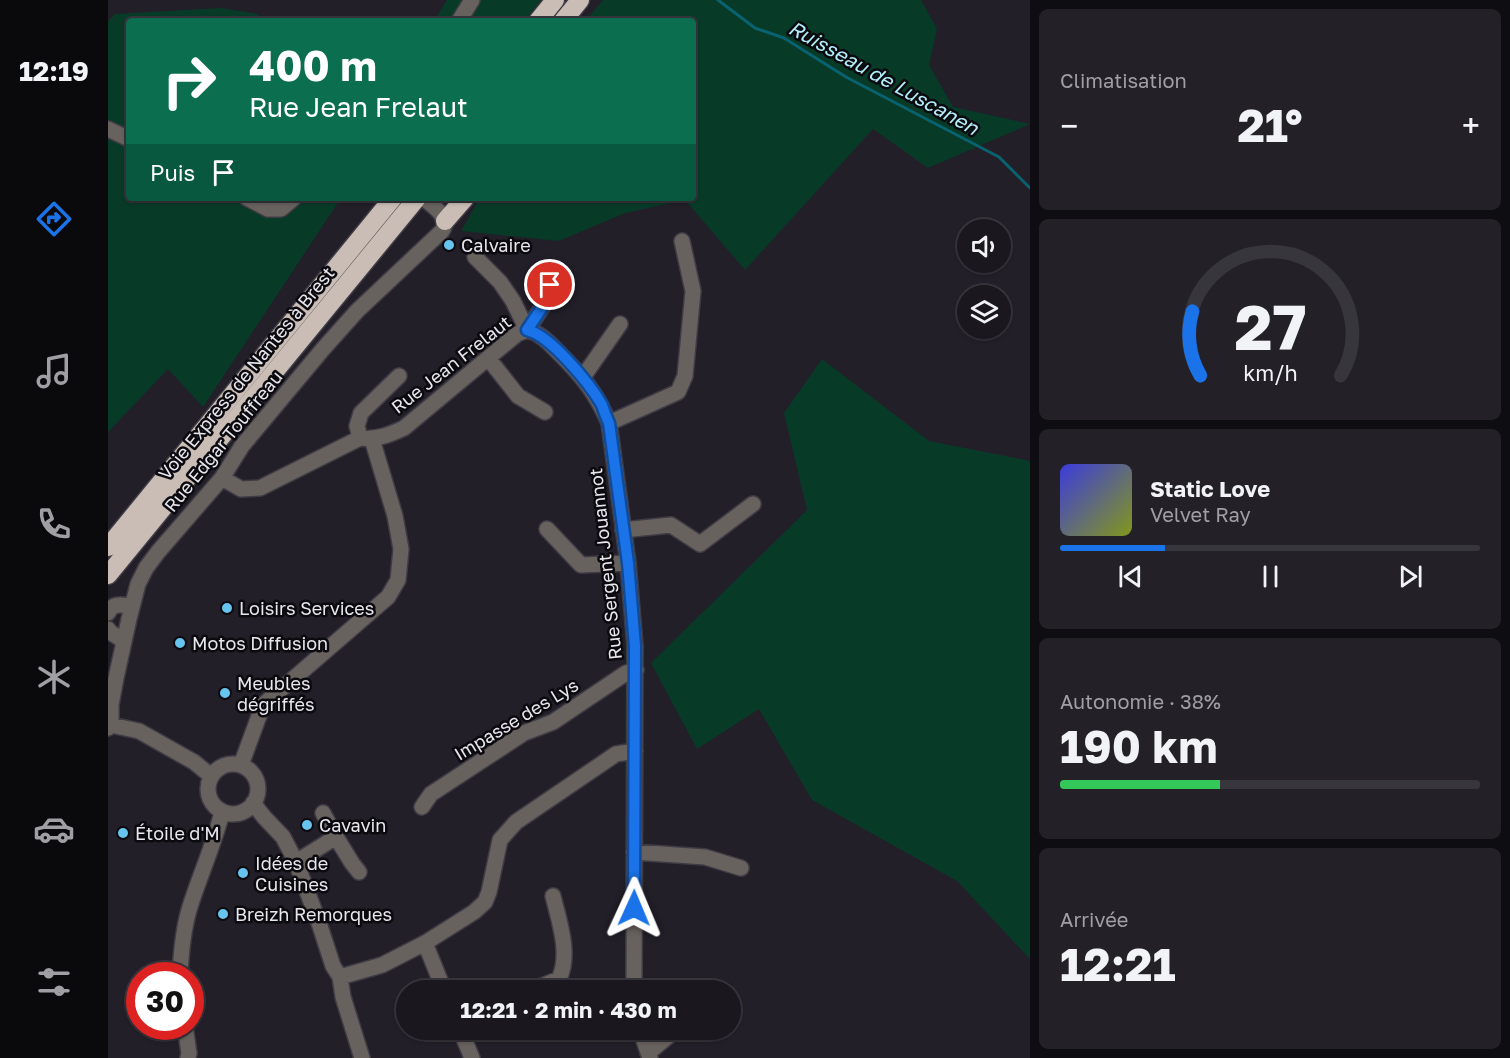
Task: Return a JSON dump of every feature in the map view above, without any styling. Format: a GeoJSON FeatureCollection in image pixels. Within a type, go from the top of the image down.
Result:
{"type":"FeatureCollection","features":[{"type":"Feature","properties":{"kind":"highway"},"geometry":{"type":"LineString","coordinates":[[540,18],[555,0]]}},
{"type":"Feature","properties":{"kind":"highway"},"geometry":{"type":"LineString","coordinates":[[565,18],[580,0]]}},
{"type":"Feature","properties":{"kind":"highway"},"geometry":{"type":"LineString","coordinates":[[578,18],[591,0]]}},
{"type":"Feature","properties":{"kind":"highway","name":"Voie Express de Nantes à Brest"},"geometry":{"type":"LineString","coordinates":[[108,548],[391,201]]}},
{"type":"Feature","properties":{"kind":"highway","name":"Voie Express de Nantes à Brest"},"geometry":{"type":"LineString","coordinates":[[108,575],[415,201]]}},
{"type":"Feature","properties":{"kind":"highway"},"geometry":{"type":"LineString","coordinates":[[441,216],[461,201]]}},
{"type":"Feature","properties":{"kind":"street"},"geometry":{"type":"LineString","coordinates":[[461,18],[472,0]]}},
{"type":"Feature","properties":{"kind":"street"},"geometry":{"type":"LineString","coordinates":[[108,129],[126,138]]}},
{"type":"Feature","properties":{"kind":"street"},"geometry":{"type":"LineString","coordinates":[[252,201],[268,209],[281,209],[290,201]]}},
{"type":"Feature","properties":{"kind":"street"},"geometry":{"type":"LineString","coordinates":[[426,201],[441,216]]}},
{"type":"Feature","properties":{"kind":"street","name":"Rue Edgar Touffreau"},"geometry":{"type":"LineString","coordinates":[[109,726],[116,678],[132,606],[138,584],[146,568],[222,478],[242,446],[323,349],[357,311],[442,231],[445,226],[441,216]]}},
{"type":"Feature","properties":{"kind":"street"},"geometry":{"type":"LineString","coordinates":[[609,423],[678,392],[685,376],[693,291],[682,241]]}},
{"type":"Feature","properties":{"kind":"street"},"geometry":{"type":"LineString","coordinates":[[475,257],[500,282],[513,301],[527,330]]}},
{"type":"Feature","properties":{"kind":"street","name":"Rue Jean Frelaut"},"geometry":{"type":"LineString","coordinates":[[222,478],[241,489],[260,488],[366,439],[386,436],[404,428],[517,334],[527,330],[545,303],[550,285]]}},
{"type":"Feature","properties":{"kind":"street"},"geometry":{"type":"LineString","coordinates":[[583,377],[620,324]]}},
{"type":"Feature","properties":{"kind":"street","name":"Rue Sergent Jouannot"},"geometry":{"type":"LineString","coordinates":[[527,330],[535,331],[545,339],[583,377],[602,405],[609,423],[628,563],[635,646],[634,980]]}},
{"type":"Feature","properties":{"kind":"street"},"geometry":{"type":"LineString","coordinates":[[488,358],[518,396],[546,412]]}},
{"type":"Feature","properties":{"kind":"street"},"geometry":{"type":"LineString","coordinates":[[241,765],[263,705],[388,597],[398,580],[400,549],[395,516],[366,439],[357,426],[361,413],[399,376]]}},
{"type":"Feature","properties":{"kind":"street"},"geometry":{"type":"LineString","coordinates":[[623,530],[671,525],[700,544],[753,504]]}},
{"type":"Feature","properties":{"kind":"street"},"geometry":{"type":"LineString","coordinates":[[547,529],[580,565],[628,563]]}},
{"type":"Feature","properties":{"kind":"street"},"geometry":{"type":"LineString","coordinates":[[108,613],[117,604],[132,606]]}},
{"type":"Feature","properties":{"kind":"street"},"geometry":{"type":"LineString","coordinates":[[108,628],[110,632],[124,641]]}},
{"type":"Feature","properties":{"kind":"street","name":"Impasse des Lys"},"geometry":{"type":"LineString","coordinates":[[422,807],[431,794],[524,733],[553,722],[626,673],[636,670]]}},
{"type":"Feature","properties":{"kind":"street"},"geometry":{"type":"LineString","coordinates":[[109,726],[139,731],[194,762],[211,776]]}},
{"type":"Feature","properties":{"kind":"street"},"geometry":{"type":"LineString","coordinates":[[340,977],[382,965],[425,943],[474,912],[484,902],[489,892],[500,840],[516,822],[616,754],[635,751]]}},
{"type":"Feature","properties":{"kind":"street"},"geometry":{"type":"LineString","coordinates":[[224,765],[241,765],[253,774],[257,781],[257,796],[247,809],[239,813],[222,812],[215,807],[207,792],[211,776],[224,765]]}},
{"type":"Feature","properties":{"kind":"street"},"geometry":{"type":"LineString","coordinates":[[253,803],[283,837],[296,862],[333,966],[340,977],[343,997],[362,1058]]}},
{"type":"Feature","properties":{"kind":"street"},"geometry":{"type":"LineString","coordinates":[[181,962],[189,910],[222,812]]}},
{"type":"Feature","properties":{"kind":"street"},"geometry":{"type":"LineString","coordinates":[[322,813],[359,872]]}},
{"type":"Feature","properties":{"kind":"street"},"geometry":{"type":"LineString","coordinates":[[296,862],[336,837]]}},
{"type":"Feature","properties":{"kind":"street"},"geometry":{"type":"LineString","coordinates":[[634,852],[705,857],[741,868]]}},
{"type":"Feature","properties":{"kind":"street"},"geometry":{"type":"LineString","coordinates":[[553,896],[563,935],[562,972],[557,980]]}},
{"type":"Feature","properties":{"kind":"street"},"geometry":{"type":"LineString","coordinates":[[425,943],[440,980]]}},
{"type":"Feature","properties":{"kind":"street"},"geometry":{"type":"LineString","coordinates":[[187,1040],[188,1058]]}},
{"type":"Feature","properties":{"kind":"street"},"geometry":{"type":"LineString","coordinates":[[465,1040],[472,1058]]}},
{"type":"Feature","properties":{"kind":"street"},"geometry":{"type":"LineString","coordinates":[[644,1040],[649,1055],[665,1040]]}},
{"type":"Feature","properties":{"kind":"green space"},"geometry":{"type":"Polygon","coordinates":[[[447,0],[541,0],[526,18],[436,18],[447,0]]]}},
{"type":"Feature","properties":{"kind":"green space"},"geometry":{"type":"Polygon","coordinates":[[[603,0],[921,0],[937,29],[929,65],[953,107],[1030,124],[928,168],[873,129],[745,270],[686,201],[696,201],[696,18],[588,18],[603,0]]]}},
{"type":"Feature","properties":{"kind":"green space"},"geometry":{"type":"Polygon","coordinates":[[[221,8],[257,14],[264,18],[126,18],[126,201],[263,201],[277,203],[279,201],[339,201],[203,407],[168,369],[108,432],[108,21],[115,14],[221,8]]]}},
{"type":"Feature","properties":{"kind":"green space"},"geometry":{"type":"Polygon","coordinates":[[[478,201],[680,201],[625,213],[559,241],[461,231],[478,201]]]}},
{"type":"Feature","properties":{"kind":"green space"},"geometry":{"type":"Polygon","coordinates":[[[822,359],[929,441],[1030,461],[1030,959],[957,881],[812,800],[759,709],[697,749],[651,663],[807,510],[784,413],[822,359]]]}},
{"type":"Feature","properties":{"kind":"waterway","name":"Ruisseau de Luscanen"},"geometry":{"type":"LineString","coordinates":[[718,0],[755,28],[784,38],[846,77],[999,157],[1030,188]]}},
{"type":"Feature","properties":{"kind":"place","name":"Calvaire"},"geometry":{"type":"Point","coordinates":[449,245]}},
{"type":"Feature","properties":{"kind":"place","name":"Loisirs Services"},"geometry":{"type":"Point","coordinates":[227,608]}},
{"type":"Feature","properties":{"kind":"place","name":"Motos Diffusion"},"geometry":{"type":"Point","coordinates":[180,643]}},
{"type":"Feature","properties":{"kind":"place","name":"Meubles dégriffés"},"geometry":{"type":"Point","coordinates":[225,693]}},
{"type":"Feature","properties":{"kind":"place","name":"Cavavin"},"geometry":{"type":"Point","coordinates":[307,825]}},
{"type":"Feature","properties":{"kind":"place","name":"Étoile d'M"},"geometry":{"type":"Point","coordinates":[123,833]}},
{"type":"Feature","properties":{"kind":"place","name":"Idées de Cuisines"},"geometry":{"type":"Point","coordinates":[243,873]}},
{"type":"Feature","properties":{"kind":"place","name":"Breizh Remorques"},"geometry":{"type":"Point","coordinates":[223,914]}},
{"type":"Feature","properties":{"kind":"route"},"geometry":{"type":"LineString","coordinates":[[550,285],[545,303],[527,330],[535,331],[545,339],[583,377],[602,405],[609,423],[628,563],[635,646],[634,908]]}}]}
